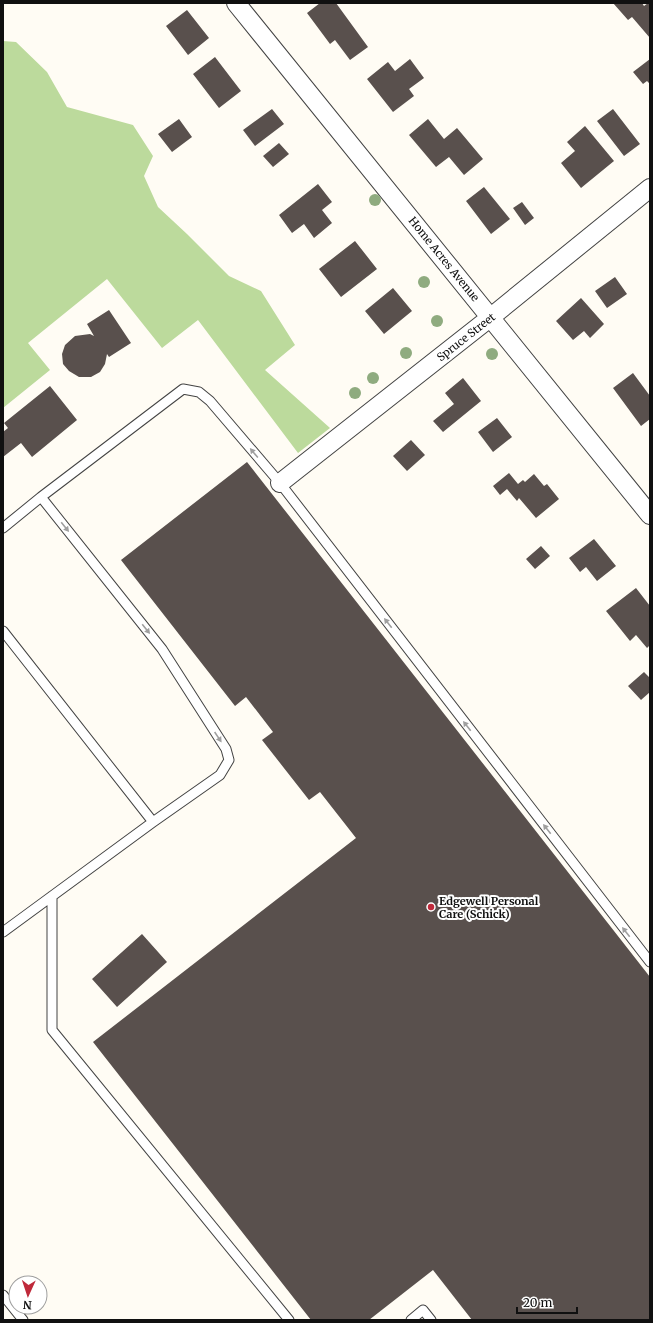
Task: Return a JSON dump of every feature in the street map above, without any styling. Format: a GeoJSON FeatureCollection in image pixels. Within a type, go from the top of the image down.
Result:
{"type":"FeatureCollection","features":[{"type":"Feature","properties":{"kind":"street","name":"Home Acres Avenue"},"geometry":{"type":"LineString","coordinates":[[236,3],[650,515]]}},
{"type":"Feature","properties":{"kind":"street","name":"Spruce Street"},"geometry":{"type":"LineString","coordinates":[[280,482],[491,317],[650,188]]}},
{"type":"Feature","properties":{"kind":"lane"},"geometry":{"type":"LineString","coordinates":[[3,528],[41,497],[183,389],[200,392],[210,401],[280,482],[650,962]]}},
{"type":"Feature","properties":{"kind":"lane"},"geometry":{"type":"LineString","coordinates":[[3,932],[220,775],[229,760],[226,749],[162,649],[41,497]]}},
{"type":"Feature","properties":{"kind":"lane"},"geometry":{"type":"LineString","coordinates":[[3,631],[153,822]]}},
{"type":"Feature","properties":{"kind":"lane"},"geometry":{"type":"LineString","coordinates":[[52,896],[52,1030],[289,1320]]}},
{"type":"Feature","properties":{"kind":"lane"},"geometry":{"type":"LineString","coordinates":[[3,1295],[23,1320]]}},
{"type":"Feature","properties":{"kind":"lane"},"geometry":{"type":"LineString","coordinates":[[411,1320],[423,1310],[431,1320]]}},
{"type":"Feature","properties":{"kind":"green space"},"geometry":{"type":"Polygon","coordinates":[[[3,41],[16,42],[47,72],[67,107],[133,125],[153,156],[144,176],[158,207],[229,276],[261,291],[295,345],[265,370],[330,428],[298,453],[198,320],[162,348],[107,279],[28,343],[50,370],[3,408],[3,41]]]}},
{"type":"Feature","properties":{"kind":"building"},"geometry":{"type":"Polygon","coordinates":[[[320,3],[336,3],[368,47],[350,60],[335,40],[330,44],[307,13],[320,3]]]}},
{"type":"Feature","properties":{"kind":"building"},"geometry":{"type":"Polygon","coordinates":[[[613,3],[642,3],[644,6],[650,3],[650,38],[632,17],[628,20],[613,3]]]}},
{"type":"Feature","properties":{"kind":"building"},"geometry":{"type":"Polygon","coordinates":[[[187,10],[209,38],[188,55],[166,26],[187,10]]]}},
{"type":"Feature","properties":{"kind":"building"},"geometry":{"type":"Polygon","coordinates":[[[215,57],[241,91],[219,108],[193,74],[215,57]]]}},
{"type":"Feature","properties":{"kind":"building"},"geometry":{"type":"Polygon","coordinates":[[[410,59],[424,78],[409,89],[414,96],[393,112],[367,79],[388,62],[395,71],[410,59]]]}},
{"type":"Feature","properties":{"kind":"building"},"geometry":{"type":"Polygon","coordinates":[[[650,59],[650,84],[647,81],[643,84],[633,72],[650,59]]]}},
{"type":"Feature","properties":{"kind":"building"},"geometry":{"type":"Polygon","coordinates":[[[272,109],[284,124],[255,146],[243,130],[272,109]]]}},
{"type":"Feature","properties":{"kind":"building"},"geometry":{"type":"Polygon","coordinates":[[[613,109],[640,144],[624,156],[597,121],[613,109]]]}},
{"type":"Feature","properties":{"kind":"building"},"geometry":{"type":"Polygon","coordinates":[[[179,119],[192,137],[172,152],[158,134],[179,119]]]}},
{"type":"Feature","properties":{"kind":"building"},"geometry":{"type":"Polygon","coordinates":[[[428,119],[444,139],[457,128],[483,159],[464,175],[449,157],[436,167],[409,135],[428,119]]]}},
{"type":"Feature","properties":{"kind":"building"},"geometry":{"type":"Polygon","coordinates":[[[585,126],[614,161],[581,188],[561,163],[575,151],[567,142],[585,126]]]}},
{"type":"Feature","properties":{"kind":"building"},"geometry":{"type":"Polygon","coordinates":[[[279,143],[289,154],[273,167],[263,156],[279,143]]]}},
{"type":"Feature","properties":{"kind":"building"},"geometry":{"type":"Polygon","coordinates":[[[318,184],[332,202],[322,210],[332,223],[314,238],[304,224],[292,233],[279,215],[318,184]]]}},
{"type":"Feature","properties":{"kind":"building"},"geometry":{"type":"Polygon","coordinates":[[[484,187],[510,219],[491,234],[466,201],[484,187]]]}},
{"type":"Feature","properties":{"kind":"building"},"geometry":{"type":"Polygon","coordinates":[[[522,202],[534,218],[525,225],[513,208],[522,202]]]}},
{"type":"Feature","properties":{"kind":"building"},"geometry":{"type":"Polygon","coordinates":[[[355,241],[377,269],[341,297],[319,269],[355,241]]]}},
{"type":"Feature","properties":{"kind":"building"},"geometry":{"type":"Polygon","coordinates":[[[615,277],[627,294],[607,308],[595,291],[615,277]]]}},
{"type":"Feature","properties":{"kind":"building"},"geometry":{"type":"Polygon","coordinates":[[[393,288],[412,311],[384,334],[365,311],[393,288]]]}},
{"type":"Feature","properties":{"kind":"building"},"geometry":{"type":"Polygon","coordinates":[[[581,298],[604,324],[590,338],[584,331],[573,340],[556,321],[581,298]]]}},
{"type":"Feature","properties":{"kind":"building"},"geometry":{"type":"Polygon","coordinates":[[[109,310],[131,343],[109,357],[107,354],[105,364],[100,372],[91,377],[79,377],[69,371],[63,364],[62,354],[65,345],[75,336],[90,334],[94,336],[87,324],[109,310]]]}},
{"type":"Feature","properties":{"kind":"building"},"geometry":{"type":"Polygon","coordinates":[[[633,373],[650,396],[650,419],[641,426],[613,388],[633,373]]]}},
{"type":"Feature","properties":{"kind":"building"},"geometry":{"type":"Polygon","coordinates":[[[463,378],[481,401],[443,432],[433,421],[454,404],[445,393],[463,378]]]}},
{"type":"Feature","properties":{"kind":"building"},"geometry":{"type":"Polygon","coordinates":[[[50,386],[77,420],[32,457],[21,443],[3,457],[3,432],[8,428],[4,423],[50,386]]]}},
{"type":"Feature","properties":{"kind":"building"},"geometry":{"type":"Polygon","coordinates":[[[497,418],[512,437],[493,452],[478,432],[497,418]]]}},
{"type":"Feature","properties":{"kind":"building"},"geometry":{"type":"Polygon","coordinates":[[[411,440],[425,455],[407,471],[393,456],[411,440]]]}},
{"type":"Feature","properties":{"kind":"building","name":"Edgewell Personal Care (Schick)"},"geometry":{"type":"Polygon","coordinates":[[[247,462],[650,977],[650,1320],[472,1320],[433,1270],[369,1320],[311,1320],[93,1042],[356,838],[320,792],[309,800],[262,740],[273,732],[246,697],[235,706],[121,560],[247,462]]]}},
{"type":"Feature","properties":{"kind":"building"},"geometry":{"type":"Polygon","coordinates":[[[509,473],[518,484],[523,480],[525,482],[534,474],[544,486],[547,484],[559,499],[536,518],[519,498],[517,501],[507,489],[500,495],[493,486],[509,473]]]}},
{"type":"Feature","properties":{"kind":"building"},"geometry":{"type":"Polygon","coordinates":[[[594,539],[616,566],[597,581],[586,567],[580,572],[569,558],[594,539]]]}},
{"type":"Feature","properties":{"kind":"building"},"geometry":{"type":"Polygon","coordinates":[[[541,546],[550,556],[535,569],[526,559],[541,546]]]}},
{"type":"Feature","properties":{"kind":"building"},"geometry":{"type":"Polygon","coordinates":[[[636,588],[650,606],[650,645],[647,648],[636,635],[630,641],[606,611],[636,588]]]}},
{"type":"Feature","properties":{"kind":"building"},"geometry":{"type":"Polygon","coordinates":[[[644,672],[650,678],[650,692],[641,700],[628,686],[644,672]]]}},
{"type":"Feature","properties":{"kind":"building"},"geometry":{"type":"Polygon","coordinates":[[[142,934],[167,962],[117,1007],[92,979],[142,934]]]}},
{"type":"Feature","properties":{"kind":"place","name":"Edgewell Personal Care (Schick)"},"geometry":{"type":"Point","coordinates":[431,907]}}]}
